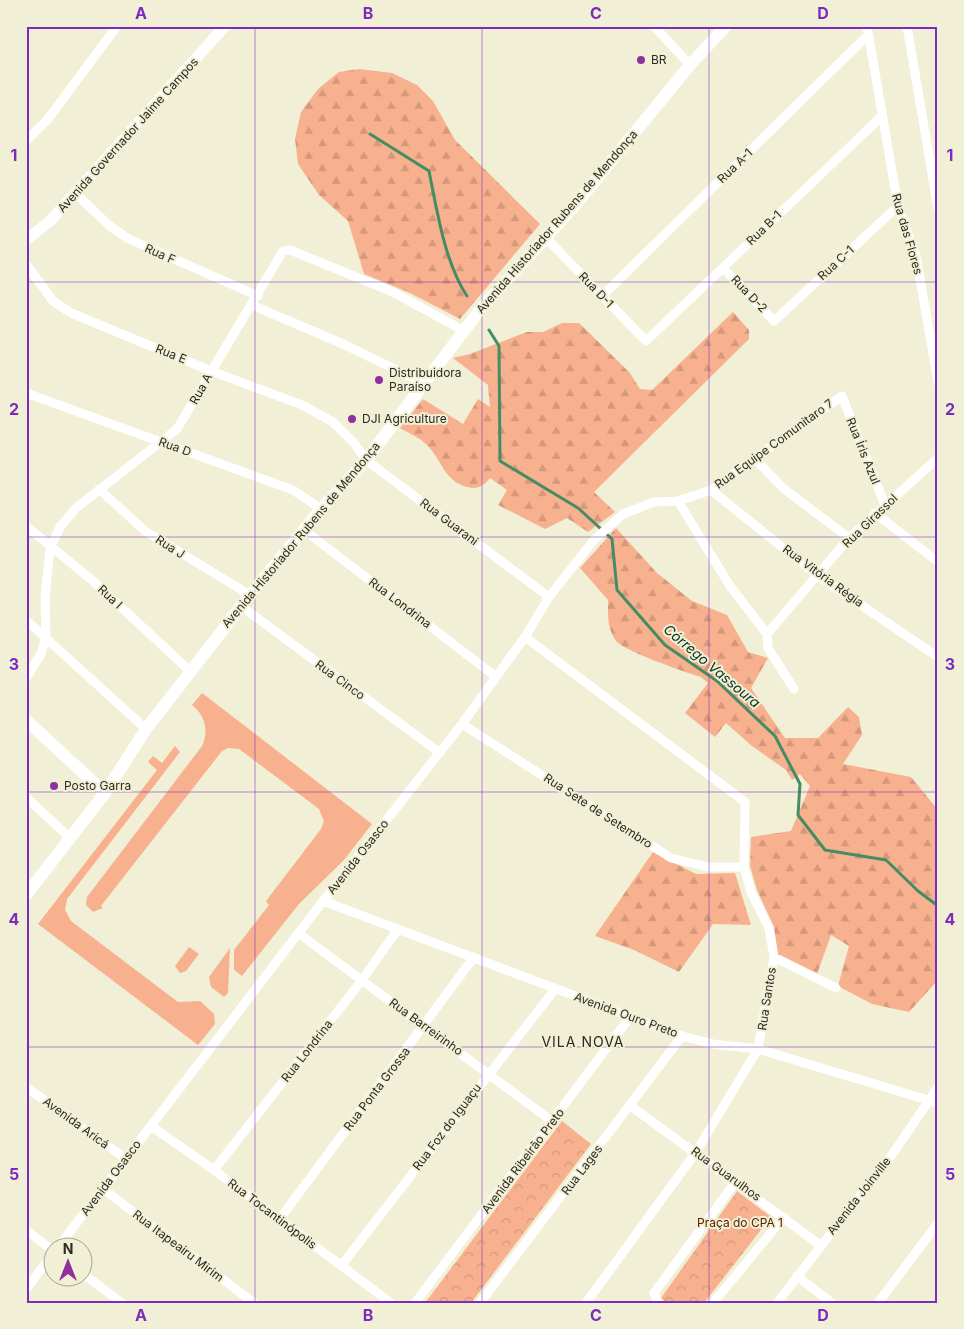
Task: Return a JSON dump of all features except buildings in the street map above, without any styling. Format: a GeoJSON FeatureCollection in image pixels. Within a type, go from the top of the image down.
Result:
{"type":"FeatureCollection","features":[{"type":"Feature","properties":{"kind":"main road","name":"Avenida Historiador Rubens de Mendonça"},"geometry":{"type":"LineString","coordinates":[[26,895],[105,793],[146,729],[241,606],[321,509],[366,460],[464,330],[546,238],[690,65],[726,26]]}},
{"type":"Feature","properties":{"kind":"main road"},"geometry":{"type":"LineString","coordinates":[[26,720],[105,793]]}},
{"type":"Feature","properties":{"kind":"street"},"geometry":{"type":"LineString","coordinates":[[26,141],[48,119],[117,26]]}},
{"type":"Feature","properties":{"kind":"street","name":"Avenida Governador Jaime Campos"},"geometry":{"type":"LineString","coordinates":[[26,240],[50,221],[226,26]]}},
{"type":"Feature","properties":{"kind":"street"},"geometry":{"type":"LineString","coordinates":[[654,26],[690,65]]}},
{"type":"Feature","properties":{"kind":"street"},"geometry":{"type":"LineString","coordinates":[[907,26],[938,209]]}},
{"type":"Feature","properties":{"kind":"street","name":"Rua das Flores"},"geometry":{"type":"LineString","coordinates":[[867,31],[898,206],[916,256],[938,382]]}},
{"type":"Feature","properties":{"kind":"street","name":"Rua A-1"},"geometry":{"type":"LineString","coordinates":[[602,296],[867,31]]}},
{"type":"Feature","properties":{"kind":"street","name":"Rua B-1"},"geometry":{"type":"LineString","coordinates":[[646,341],[882,116]]}},
{"type":"Feature","properties":{"kind":"street","name":"Rua F"},"geometry":{"type":"LineString","coordinates":[[75,193],[111,228],[129,239],[258,296]]}},
{"type":"Feature","properties":{"kind":"street","name":"Rua C-1"},"geometry":{"type":"LineString","coordinates":[[774,321],[898,206]]}},
{"type":"Feature","properties":{"kind":"street","name":"Rua D-1"},"geometry":{"type":"LineString","coordinates":[[546,238],[646,341]]}},
{"type":"Feature","properties":{"kind":"street","name":"Rua A"},"geometry":{"type":"LineString","coordinates":[[26,678],[41,654],[46,638],[45,597],[50,548],[60,526],[76,508],[177,429],[258,296],[281,253],[290,250],[394,292],[464,330]]}},
{"type":"Feature","properties":{"kind":"street","name":"Rua E"},"geometry":{"type":"LineString","coordinates":[[26,264],[43,289],[61,308],[95,324],[211,371],[302,405],[333,422],[354,443]]}},
{"type":"Feature","properties":{"kind":"street","name":"Rua D-2"},"geometry":{"type":"LineString","coordinates":[[723,268],[774,321]]}},
{"type":"Feature","properties":{"kind":"street"},"geometry":{"type":"LineString","coordinates":[[252,305],[343,344],[423,383]]}},
{"type":"Feature","properties":{"kind":"street","name":"Rua D"},"geometry":{"type":"LineString","coordinates":[[26,393],[293,490],[321,509]]}},
{"type":"Feature","properties":{"kind":"street","name":"Rua Equipe Comunitaro 7"},"geometry":{"type":"LineString","coordinates":[[678,501],[711,490],[756,460],[842,396]]}},
{"type":"Feature","properties":{"kind":"street","name":"Rua Íris Azul"},"geometry":{"type":"LineString","coordinates":[[842,396],[885,505]]}},
{"type":"Feature","properties":{"kind":"street","name":"Rua Guarani"},"geometry":{"type":"LineString","coordinates":[[354,443],[366,460],[549,597]]}},
{"type":"Feature","properties":{"kind":"street","name":"Rua Girassol"},"geometry":{"type":"LineString","coordinates":[[767,634],[849,538],[938,458]]}},
{"type":"Feature","properties":{"kind":"street"},"geometry":{"type":"LineString","coordinates":[[756,460],[783,488],[849,538]]}},
{"type":"Feature","properties":{"kind":"street","name":"Rua J"},"geometry":{"type":"LineString","coordinates":[[99,489],[145,531],[250,595]]}},
{"type":"Feature","properties":{"kind":"street","name":"Rua Vitória Régia"},"geometry":{"type":"LineString","coordinates":[[711,490],[818,576],[938,657]]}},
{"type":"Feature","properties":{"kind":"street"},"geometry":{"type":"LineString","coordinates":[[678,501],[730,586],[767,634],[768,648],[794,689]]}},
{"type":"Feature","properties":{"kind":"street","name":"Avenida Osasco"},"geometry":{"type":"LineString","coordinates":[[67,1236],[322,901],[462,724],[578,557],[624,514],[654,502],[678,501]]}},
{"type":"Feature","properties":{"kind":"street"},"geometry":{"type":"LineString","coordinates":[[875,513],[938,562]]}},
{"type":"Feature","properties":{"kind":"street","name":"Rua I"},"geometry":{"type":"LineString","coordinates":[[26,526],[50,548],[93,581],[191,672]]}},
{"type":"Feature","properties":{"kind":"street","name":"Rua Londrina"},"geometry":{"type":"LineString","coordinates":[[304,530],[495,676]]}},
{"type":"Feature","properties":{"kind":"street","name":"Rua Cinco"},"geometry":{"type":"LineString","coordinates":[[241,606],[440,753]]}},
{"type":"Feature","properties":{"kind":"street"},"geometry":{"type":"LineString","coordinates":[[26,620],[146,729]]}},
{"type":"Feature","properties":{"kind":"street","name":"Rua Santos"},"geometry":{"type":"LineString","coordinates":[[524,637],[745,802],[744,867],[751,892],[769,928],[774,957],[758,1049],[696,1152],[586,1303]]}},
{"type":"Feature","properties":{"kind":"street","name":"Rua Sete de Setembro"},"geometry":{"type":"LineString","coordinates":[[462,724],[671,858],[708,867],[744,867]]}},
{"type":"Feature","properties":{"kind":"street"},"geometry":{"type":"LineString","coordinates":[[26,797],[70,838]]}},
{"type":"Feature","properties":{"kind":"street","name":"Avenida Ouro Preto"},"geometry":{"type":"LineString","coordinates":[[322,901],[682,1036],[713,1044],[758,1049],[938,1103]]}},
{"type":"Feature","properties":{"kind":"street","name":"Rua Londrina"},"geometry":{"type":"LineString","coordinates":[[214,1170],[362,980],[398,929]]}},
{"type":"Feature","properties":{"kind":"street","name":"Rua Barreirinho"},"geometry":{"type":"LineString","coordinates":[[298,933],[553,1122]]}},
{"type":"Feature","properties":{"kind":"street","name":"Rua Ponta Grossa"},"geometry":{"type":"LineString","coordinates":[[279,1220],[474,957]]}},
{"type":"Feature","properties":{"kind":"street"},"geometry":{"type":"LineString","coordinates":[[774,957],[836,988]]}},
{"type":"Feature","properties":{"kind":"street","name":"Rua Foz do Iguaçu"},"geometry":{"type":"LineString","coordinates":[[341,1266],[555,989]]}},
{"type":"Feature","properties":{"kind":"street","name":"Avenida Ribeirão Preto"},"geometry":{"type":"LineString","coordinates":[[415,1303],[630,1018]]}},
{"type":"Feature","properties":{"kind":"street","name":"Rua Lages"},"geometry":{"type":"LineString","coordinates":[[480,1303],[631,1106],[682,1036]]}},
{"type":"Feature","properties":{"kind":"street","name":"Avenida Aricá"},"geometry":{"type":"LineString","coordinates":[[26,1087],[126,1159]]}},
{"type":"Feature","properties":{"kind":"street","name":"Avenida Joinville"},"geometry":{"type":"LineString","coordinates":[[777,1303],[820,1245],[894,1152],[938,1087]]}},
{"type":"Feature","properties":{"kind":"street","name":"Rua Guarulhos"},"geometry":{"type":"LineString","coordinates":[[631,1106],[736,1181],[820,1245]]}},
{"type":"Feature","properties":{"kind":"street","name":"Rua Tocantinópolis"},"geometry":{"type":"LineString","coordinates":[[151,1126],[214,1170],[391,1303]]}},
{"type":"Feature","properties":{"kind":"street"},"geometry":{"type":"LineString","coordinates":[[658,1303],[654,1293],[736,1181]]}},
{"type":"Feature","properties":{"kind":"street","name":"Rua Itapeairu Mirim"},"geometry":{"type":"LineString","coordinates":[[103,1189],[254,1303]]}},
{"type":"Feature","properties":{"kind":"street"},"geometry":{"type":"LineString","coordinates":[[713,1303],[784,1217]]}},
{"type":"Feature","properties":{"kind":"street"},"geometry":{"type":"LineString","coordinates":[[878,1303],[938,1223]]}},
{"type":"Feature","properties":{"kind":"street"},"geometry":{"type":"LineString","coordinates":[[26,1230],[42,1242]]}},
{"type":"Feature","properties":{"kind":"street"},"geometry":{"type":"LineString","coordinates":[[26,1289],[42,1268]]}},
{"type":"Feature","properties":{"kind":"street"},"geometry":{"type":"LineString","coordinates":[[797,1276],[832,1303]]}},
{"type":"Feature","properties":{"kind":"street"},"geometry":{"type":"LineString","coordinates":[[92,1280],[122,1303]]}},
{"type":"Feature","properties":{"kind":"green space"},"geometry":{"type":"Polygon","coordinates":[[[359,69],[392,73],[417,85],[433,101],[455,140],[540,224],[460,319],[410,293],[364,274],[348,221],[319,195],[298,164],[295,139],[301,112],[318,89],[339,72],[359,69]]]}},
{"type":"Feature","properties":{"kind":"green space"},"geometry":{"type":"Polygon","coordinates":[[[733,312],[749,330],[749,339],[594,492],[615,512],[588,532],[567,518],[545,529],[498,505],[507,490],[490,478],[477,488],[459,484],[448,475],[427,445],[400,428],[423,399],[463,424],[478,399],[490,407],[488,385],[453,358],[470,354],[527,332],[543,332],[562,323],[579,323],[630,373],[640,389],[652,390],[733,312]]]}},
{"type":"Feature","properties":{"kind":"green space"},"geometry":{"type":"Polygon","coordinates":[[[616,528],[657,573],[692,601],[727,615],[748,652],[768,658],[751,688],[785,738],[818,738],[848,707],[859,717],[862,735],[843,764],[911,777],[938,810],[938,980],[909,1012],[872,1004],[838,986],[849,946],[831,935],[817,974],[778,955],[774,927],[757,890],[750,866],[751,837],[791,831],[810,786],[800,774],[792,780],[786,770],[752,746],[726,723],[715,737],[685,713],[708,683],[701,677],[630,650],[616,641],[608,616],[608,600],[580,568],[616,528]]]}},
{"type":"Feature","properties":{"kind":"green space"},"geometry":{"type":"Polygon","coordinates":[[[202,693],[372,824],[344,860],[299,904],[242,976],[234,970],[234,950],[269,905],[266,901],[321,829],[324,821],[319,809],[239,749],[228,748],[222,751],[101,906],[103,908],[93,912],[86,905],[87,897],[202,746],[205,735],[203,718],[192,705],[202,693]]]}},
{"type":"Feature","properties":{"kind":"green space"},"geometry":{"type":"Polygon","coordinates":[[[175,746],[180,752],[67,899],[65,910],[71,921],[178,1002],[200,1001],[214,1014],[215,1024],[198,1045],[38,924],[157,770],[148,762],[153,756],[162,763],[175,746]]]}},
{"type":"Feature","properties":{"kind":"green space"},"geometry":{"type":"Polygon","coordinates":[[[653,852],[696,874],[735,873],[751,925],[713,924],[679,972],[634,950],[595,936],[653,852]]]}},
{"type":"Feature","properties":{"kind":"green space"},"geometry":{"type":"Polygon","coordinates":[[[189,947],[199,954],[186,971],[180,973],[175,966],[189,947]]]}},
{"type":"Feature","properties":{"kind":"green space"},"geometry":{"type":"Polygon","coordinates":[[[230,948],[228,993],[224,997],[211,987],[209,977],[230,948]]]}},
{"type":"Feature","properties":{"kind":"green space"},"geometry":{"type":"Polygon","coordinates":[[[562,1121],[591,1144],[471,1303],[425,1303],[562,1121]]]}},
{"type":"Feature","properties":{"kind":"green space","name":"Praça do CPA 1"},"geometry":{"type":"Polygon","coordinates":[[[737,1191],[771,1217],[704,1303],[667,1303],[661,1298],[737,1191]]]}},
{"type":"Feature","properties":{"kind":"waterway","name":"Córrego Vassoura"},"geometry":{"type":"LineString","coordinates":[[370,134],[429,171],[447,252],[459,283],[467,296]]}},
{"type":"Feature","properties":{"kind":"waterway","name":"Córrego Vassoura"},"geometry":{"type":"LineString","coordinates":[[489,330],[499,346],[500,461],[578,508],[612,539],[617,590],[665,645],[717,681],[775,736],[800,784],[798,815],[825,850],[886,860],[918,891],[938,906]]}},
{"type":"Feature","properties":{"kind":"place","name":"BR"},"geometry":{"type":"Point","coordinates":[641,60]}},
{"type":"Feature","properties":{"kind":"place","name":"Distribuidora Paraíso"},"geometry":{"type":"Point","coordinates":[379,380]}},
{"type":"Feature","properties":{"kind":"place","name":"DJI Agriculture"},"geometry":{"type":"Point","coordinates":[352,419]}},
{"type":"Feature","properties":{"kind":"place","name":"Posto Garra"},"geometry":{"type":"Point","coordinates":[54,786]}},
{"type":"Feature","properties":{"kind":"district","name":"VILA NOVA"},"geometry":{"type":"Point","coordinates":[583,1042]}}]}
